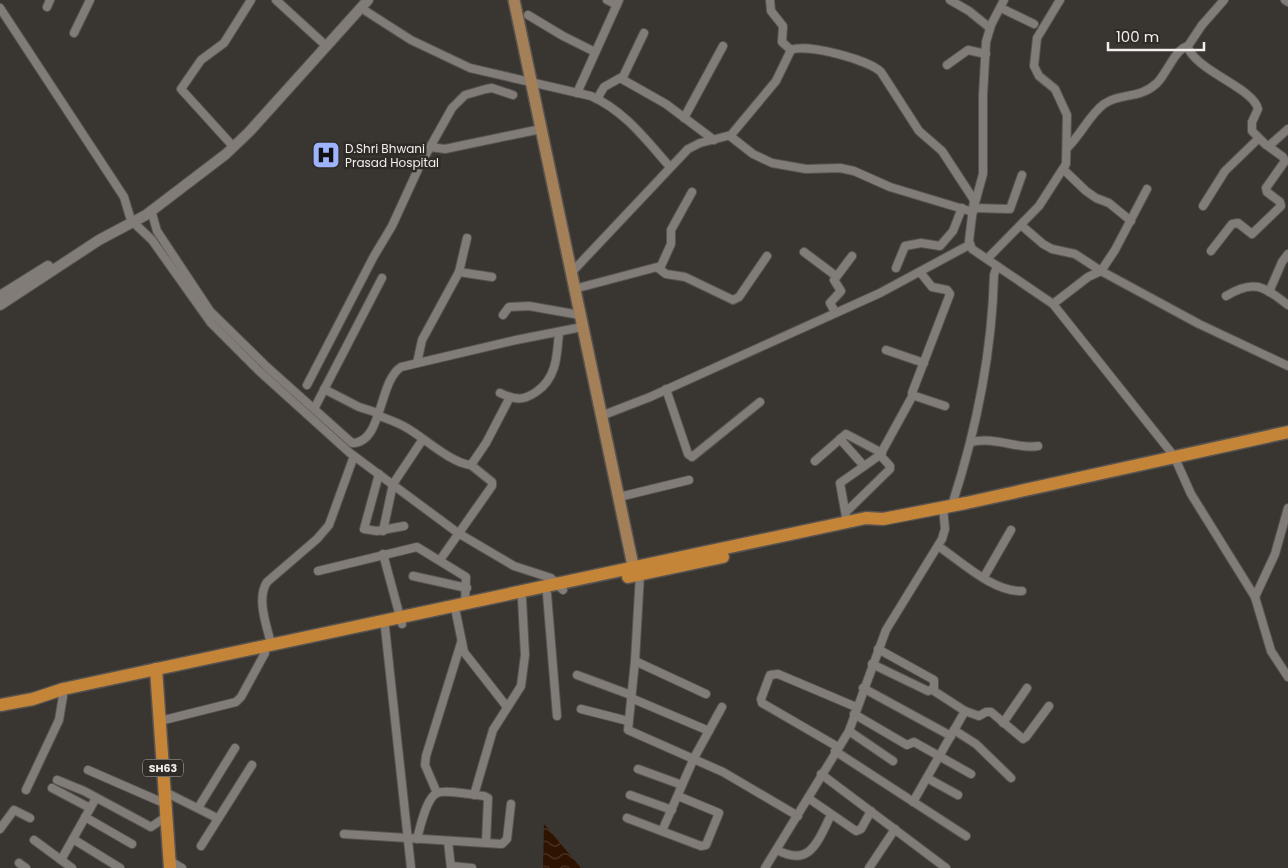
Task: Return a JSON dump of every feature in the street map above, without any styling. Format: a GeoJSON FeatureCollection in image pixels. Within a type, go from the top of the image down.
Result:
{"type":"FeatureCollection","features":[{"type":"Feature","properties":{"kind":"main road"},"geometry":{"type":"LineString","coordinates":[[514,0],[618,497],[636,572]]}},
{"type":"Feature","properties":{"kind":"main road"},"geometry":{"type":"LineString","coordinates":[[0,706],[63,689],[268,649],[401,620],[465,603],[560,587],[867,526],[883,519],[1288,432]]}},
{"type":"Feature","properties":{"kind":"main road"},"geometry":{"type":"LineString","coordinates":[[636,572],[846,517],[883,519]]}},
{"type":"Feature","properties":{"kind":"main road"},"geometry":{"type":"LineString","coordinates":[[268,649],[385,627],[401,620],[456,613],[547,594],[560,587]]}},
{"type":"Feature","properties":{"kind":"main road"},"geometry":{"type":"LineString","coordinates":[[33,698],[63,696],[157,672]]}},
{"type":"Feature","properties":{"kind":"main road","name":"SH63"},"geometry":{"type":"LineString","coordinates":[[157,672],[170,864]]}},
{"type":"Feature","properties":{"kind":"street"},"geometry":{"type":"LineString","coordinates":[[74,33],[90,0]]}},
{"type":"Feature","properties":{"kind":"street"},"geometry":{"type":"LineString","coordinates":[[230,143],[181,89],[201,60],[224,43],[251,0]]}},
{"type":"Feature","properties":{"kind":"street"},"geometry":{"type":"LineString","coordinates":[[276,0],[323,43]]}},
{"type":"Feature","properties":{"kind":"street"},"geometry":{"type":"LineString","coordinates":[[0,296],[140,215],[230,143],[360,4],[368,0]]}},
{"type":"Feature","properties":{"kind":"street"},"geometry":{"type":"LineString","coordinates":[[577,93],[618,2],[606,0]]}},
{"type":"Feature","properties":{"kind":"street"},"geometry":{"type":"LineString","coordinates":[[770,0],[771,12],[783,26],[782,42],[791,50]]}},
{"type":"Feature","properties":{"kind":"street"},"geometry":{"type":"LineString","coordinates":[[950,0],[969,11],[990,28]]}},
{"type":"Feature","properties":{"kind":"street"},"geometry":{"type":"LineString","coordinates":[[987,259],[1039,206],[1064,170],[1067,148],[1067,116],[1055,90],[1039,76],[1034,66],[1037,38],[1060,0]]}},
{"type":"Feature","properties":{"kind":"street"},"geometry":{"type":"LineString","coordinates":[[1067,148],[1099,108],[1108,101],[1146,92],[1165,74],[1181,49],[1188,46],[1202,25],[1224,0]]}},
{"type":"Feature","properties":{"kind":"street"},"geometry":{"type":"LineString","coordinates":[[360,4],[411,40],[470,68],[597,99],[616,109],[630,122],[670,167]]}},
{"type":"Feature","properties":{"kind":"street"},"geometry":{"type":"LineString","coordinates":[[0,305],[140,215],[226,154],[249,132],[360,4]]}},
{"type":"Feature","properties":{"kind":"street"},"geometry":{"type":"LineString","coordinates":[[969,245],[974,207],[983,174],[983,95],[990,28],[1003,4],[1034,24]]}},
{"type":"Feature","properties":{"kind":"street"},"geometry":{"type":"LineString","coordinates":[[0,8],[124,197],[157,231],[210,311],[235,337],[348,440],[353,450]]}},
{"type":"Feature","properties":{"kind":"street"},"geometry":{"type":"LineString","coordinates":[[528,15],[595,52]]}},
{"type":"Feature","properties":{"kind":"street"},"geometry":{"type":"LineString","coordinates":[[0,24],[6,16]]}},
{"type":"Feature","properties":{"kind":"street"},"geometry":{"type":"LineString","coordinates":[[622,79],[644,33]]}},
{"type":"Feature","properties":{"kind":"street"},"geometry":{"type":"LineString","coordinates":[[684,118],[723,46]]}},
{"type":"Feature","properties":{"kind":"street"},"geometry":{"type":"LineString","coordinates":[[1188,46],[1191,54],[1207,69],[1244,92],[1255,102],[1258,109],[1251,127],[1258,138],[1286,160],[1266,191],[1280,202],[1281,206],[1252,234],[1238,223],[1232,224],[1211,251]]}},
{"type":"Feature","properties":{"kind":"street"},"geometry":{"type":"LineString","coordinates":[[791,50],[810,47],[863,60],[875,66],[881,72],[919,131],[942,151],[974,207]]}},
{"type":"Feature","properties":{"kind":"street"},"geometry":{"type":"LineString","coordinates":[[571,273],[670,167],[693,146],[730,136],[776,81],[791,50]]}},
{"type":"Feature","properties":{"kind":"street"},"geometry":{"type":"LineString","coordinates":[[947,66],[968,50],[986,54]]}},
{"type":"Feature","properties":{"kind":"street"},"geometry":{"type":"LineString","coordinates":[[597,99],[605,86],[616,79],[622,79],[684,118],[714,140]]}},
{"type":"Feature","properties":{"kind":"street"},"geometry":{"type":"LineString","coordinates":[[307,385],[374,256],[392,226],[430,147],[452,108],[465,95],[492,88],[513,95]]}},
{"type":"Feature","properties":{"kind":"street"},"geometry":{"type":"LineString","coordinates":[[430,147],[445,149],[541,129]]}},
{"type":"Feature","properties":{"kind":"street"},"geometry":{"type":"LineString","coordinates":[[1268,146],[1288,129]]}},
{"type":"Feature","properties":{"kind":"street"},"geometry":{"type":"LineString","coordinates":[[730,136],[753,154],[772,163],[806,169],[846,169],[890,187],[962,208],[1010,209],[1022,175]]}},
{"type":"Feature","properties":{"kind":"street"},"geometry":{"type":"LineString","coordinates":[[1203,206],[1225,171],[1258,138]]}},
{"type":"Feature","properties":{"kind":"street"},"geometry":{"type":"LineString","coordinates":[[1064,170],[1096,198],[1110,202],[1131,221]]}},
{"type":"Feature","properties":{"kind":"street"},"geometry":{"type":"LineString","coordinates":[[1053,304],[1088,277],[1101,271],[1115,250],[1147,188]]}},
{"type":"Feature","properties":{"kind":"street"},"geometry":{"type":"LineString","coordinates":[[574,289],[599,281],[658,268],[671,244],[671,230],[692,192]]}},
{"type":"Feature","properties":{"kind":"street"},"geometry":{"type":"LineString","coordinates":[[896,268],[905,246],[921,242],[940,246],[953,231],[962,208]]}},
{"type":"Feature","properties":{"kind":"street"},"geometry":{"type":"LineString","coordinates":[[140,215],[152,240],[211,323],[258,370],[379,474],[514,566],[543,575],[560,587]]}},
{"type":"Feature","properties":{"kind":"street"},"geometry":{"type":"LineString","coordinates":[[1021,225],[1043,244],[1052,249],[1075,254],[1101,271],[1199,324],[1288,366]]}},
{"type":"Feature","properties":{"kind":"street"},"geometry":{"type":"LineString","coordinates":[[417,363],[422,340],[459,272],[467,238]]}},
{"type":"Feature","properties":{"kind":"street"},"geometry":{"type":"LineString","coordinates":[[969,245],[1053,304],[1174,456],[1199,507],[1255,597],[1260,611],[1265,638],[1288,677]]}},
{"type":"Feature","properties":{"kind":"street"},"geometry":{"type":"LineString","coordinates":[[601,416],[666,389],[880,293],[969,245]]}},
{"type":"Feature","properties":{"kind":"street"},"geometry":{"type":"LineString","coordinates":[[804,252],[836,276]]}},
{"type":"Feature","properties":{"kind":"street"},"geometry":{"type":"LineString","coordinates":[[1269,292],[1282,262],[1288,254]]}},
{"type":"Feature","properties":{"kind":"street"},"geometry":{"type":"LineString","coordinates":[[658,268],[666,274],[685,277],[733,300],[738,297],[766,256]]}},
{"type":"Feature","properties":{"kind":"street"},"geometry":{"type":"LineString","coordinates":[[835,312],[830,303],[841,291],[833,282],[852,256]]}},
{"type":"Feature","properties":{"kind":"street"},"geometry":{"type":"LineString","coordinates":[[766,868],[798,816],[823,770],[849,731],[872,664],[893,616],[920,577],[938,546],[945,529],[948,506],[972,442],[987,356],[994,275],[997,266]]}},
{"type":"Feature","properties":{"kind":"street"},"geometry":{"type":"LineString","coordinates":[[459,272],[492,277]]}},
{"type":"Feature","properties":{"kind":"street"},"geometry":{"type":"LineString","coordinates":[[846,517],[839,485],[881,454],[913,395],[950,294],[947,290],[932,286],[920,272]]}},
{"type":"Feature","properties":{"kind":"street"},"geometry":{"type":"LineString","coordinates":[[314,409],[382,278]]}},
{"type":"Feature","properties":{"kind":"street"},"geometry":{"type":"LineString","coordinates":[[1226,296],[1248,285],[1255,285],[1288,305]]}},
{"type":"Feature","properties":{"kind":"street"},"geometry":{"type":"LineString","coordinates":[[503,315],[509,307],[522,305],[580,315]]}},
{"type":"Feature","properties":{"kind":"street"},"geometry":{"type":"LineString","coordinates":[[160,721],[236,702],[241,698],[268,649],[263,588],[267,582],[317,540],[328,525],[353,450],[371,433],[394,373],[401,367],[417,363],[582,327]]}},
{"type":"Feature","properties":{"kind":"street"},"geometry":{"type":"LineString","coordinates":[[500,393],[517,400],[530,396],[548,384],[556,361],[559,332]]}},
{"type":"Feature","properties":{"kind":"street"},"geometry":{"type":"LineString","coordinates":[[886,350],[924,363]]}},
{"type":"Feature","properties":{"kind":"street"},"geometry":{"type":"LineString","coordinates":[[324,389],[359,407],[406,427],[466,465],[471,465],[492,484],[440,560]]}},
{"type":"Feature","properties":{"kind":"street"},"geometry":{"type":"LineString","coordinates":[[666,389],[688,454],[692,456],[760,402]]}},
{"type":"Feature","properties":{"kind":"street"},"geometry":{"type":"LineString","coordinates":[[913,395],[945,406]]}},
{"type":"Feature","properties":{"kind":"street"},"geometry":{"type":"LineString","coordinates":[[471,465],[486,444],[510,397]]}},
{"type":"Feature","properties":{"kind":"street"},"geometry":{"type":"LineString","coordinates":[[815,461],[845,434],[853,436],[881,454],[890,466],[890,469],[846,517]]}},
{"type":"Feature","properties":{"kind":"street"},"geometry":{"type":"LineString","coordinates":[[384,531],[394,483],[423,439]]}},
{"type":"Feature","properties":{"kind":"street"},"geometry":{"type":"LineString","coordinates":[[840,439],[864,466]]}},
{"type":"Feature","properties":{"kind":"street"},"geometry":{"type":"LineString","coordinates":[[972,442],[1038,446]]}},
{"type":"Feature","properties":{"kind":"street"},"geometry":{"type":"LineString","coordinates":[[379,474],[364,526],[367,531],[384,531],[404,526]]}},
{"type":"Feature","properties":{"kind":"street"},"geometry":{"type":"LineString","coordinates":[[618,497],[689,480]]}},
{"type":"Feature","properties":{"kind":"street"},"geometry":{"type":"LineString","coordinates":[[1255,597],[1275,554],[1288,508]]}},
{"type":"Feature","properties":{"kind":"street"},"geometry":{"type":"LineString","coordinates":[[984,577],[1011,530]]}},
{"type":"Feature","properties":{"kind":"street"},"geometry":{"type":"LineString","coordinates":[[938,546],[1004,590],[1022,591]]}},
{"type":"Feature","properties":{"kind":"street"},"geometry":{"type":"LineString","coordinates":[[318,571],[417,547],[466,577],[465,603]]}},
{"type":"Feature","properties":{"kind":"street"},"geometry":{"type":"LineString","coordinates":[[382,554],[401,620]]}},
{"type":"Feature","properties":{"kind":"street"},"geometry":{"type":"LineString","coordinates":[[636,572],[635,661],[627,727],[630,732],[694,758],[754,789],[798,816]]}},
{"type":"Feature","properties":{"kind":"street"},"geometry":{"type":"LineString","coordinates":[[413,576],[467,588]]}},
{"type":"Feature","properties":{"kind":"street"},"geometry":{"type":"LineString","coordinates":[[547,594],[557,716]]}},
{"type":"Feature","properties":{"kind":"street"},"geometry":{"type":"LineString","coordinates":[[474,795],[493,730],[521,686],[524,672],[526,634],[522,599]]}},
{"type":"Feature","properties":{"kind":"street"},"geometry":{"type":"LineString","coordinates":[[456,613],[464,652],[506,707]]}},
{"type":"Feature","properties":{"kind":"street"},"geometry":{"type":"LineString","coordinates":[[385,627],[411,868]]}},
{"type":"Feature","properties":{"kind":"street"},"geometry":{"type":"LineString","coordinates":[[437,793],[425,765],[426,756],[461,643]]}},
{"type":"Feature","properties":{"kind":"street"},"geometry":{"type":"LineString","coordinates":[[878,649],[934,680],[933,689]]}},
{"type":"Feature","properties":{"kind":"street"},"geometry":{"type":"LineString","coordinates":[[635,661],[706,694]]}},
{"type":"Feature","properties":{"kind":"street"},"geometry":{"type":"LineString","coordinates":[[872,664],[928,691],[933,689]]}},
{"type":"Feature","properties":{"kind":"street"},"geometry":{"type":"LineString","coordinates":[[966,836],[836,749],[762,703],[770,675],[775,673],[855,710],[907,745],[914,742],[971,774]]}},
{"type":"Feature","properties":{"kind":"street"},"geometry":{"type":"LineString","coordinates":[[577,675],[709,731]]}},
{"type":"Feature","properties":{"kind":"street"},"geometry":{"type":"LineString","coordinates":[[863,688],[976,744],[1011,778]]}},
{"type":"Feature","properties":{"kind":"street"},"geometry":{"type":"LineString","coordinates":[[1003,723],[1027,688]]}},
{"type":"Feature","properties":{"kind":"street"},"geometry":{"type":"LineString","coordinates":[[933,689],[965,711],[979,716],[988,711],[1020,738],[1025,738],[1049,706]]}},
{"type":"Feature","properties":{"kind":"street"},"geometry":{"type":"LineString","coordinates":[[26,790],[59,720],[63,696]]}},
{"type":"Feature","properties":{"kind":"street"},"geometry":{"type":"LineString","coordinates":[[662,831],[694,758],[722,707]]}},
{"type":"Feature","properties":{"kind":"street"},"geometry":{"type":"LineString","coordinates":[[581,709],[628,721]]}},
{"type":"Feature","properties":{"kind":"street"},"geometry":{"type":"LineString","coordinates":[[913,802],[965,711]]}},
{"type":"Feature","properties":{"kind":"street"},"geometry":{"type":"LineString","coordinates":[[849,731],[893,761]]}},
{"type":"Feature","properties":{"kind":"street"},"geometry":{"type":"LineString","coordinates":[[198,808],[235,748]]}},
{"type":"Feature","properties":{"kind":"street"},"geometry":{"type":"LineString","coordinates":[[201,846],[252,764]]}},
{"type":"Feature","properties":{"kind":"street"},"geometry":{"type":"LineString","coordinates":[[638,769],[682,785]]}},
{"type":"Feature","properties":{"kind":"street"},"geometry":{"type":"LineString","coordinates":[[88,770],[166,804],[198,808],[218,818]]}},
{"type":"Feature","properties":{"kind":"street"},"geometry":{"type":"LineString","coordinates":[[823,770],[871,812],[946,868]]}},
{"type":"Feature","properties":{"kind":"street"},"geometry":{"type":"LineString","coordinates":[[927,778],[958,795]]}},
{"type":"Feature","properties":{"kind":"street"},"geometry":{"type":"LineString","coordinates":[[57,780],[151,827],[166,804]]}},
{"type":"Feature","properties":{"kind":"street"},"geometry":{"type":"LineString","coordinates":[[52,788],[90,808]]}},
{"type":"Feature","properties":{"kind":"street"},"geometry":{"type":"LineString","coordinates":[[437,793],[486,796],[489,800],[486,843]]}},
{"type":"Feature","properties":{"kind":"street"},"geometry":{"type":"LineString","coordinates":[[417,839],[425,812],[437,793]]}},
{"type":"Feature","properties":{"kind":"street"},"geometry":{"type":"LineString","coordinates":[[630,795],[672,810]]}},
{"type":"Feature","properties":{"kind":"street"},"geometry":{"type":"LineString","coordinates":[[627,818],[701,846],[708,843],[719,814],[678,796]]}},
{"type":"Feature","properties":{"kind":"street"},"geometry":{"type":"LineString","coordinates":[[61,860],[96,798]]}},
{"type":"Feature","properties":{"kind":"street"},"geometry":{"type":"LineString","coordinates":[[808,798],[856,831],[861,829],[871,812]]}},
{"type":"Feature","properties":{"kind":"street"},"geometry":{"type":"LineString","coordinates":[[344,834],[502,844],[507,842],[511,804]]}},
{"type":"Feature","properties":{"kind":"street"},"geometry":{"type":"LineString","coordinates":[[0,829],[14,810],[30,818]]}},
{"type":"Feature","properties":{"kind":"street"},"geometry":{"type":"LineString","coordinates":[[777,850],[792,857],[806,854],[816,845],[831,815]]}},
{"type":"Feature","properties":{"kind":"street"},"geometry":{"type":"LineString","coordinates":[[85,817],[132,844]]}},
{"type":"Feature","properties":{"kind":"street"},"geometry":{"type":"LineString","coordinates":[[870,868],[895,829]]}},
{"type":"Feature","properties":{"kind":"street"},"geometry":{"type":"LineString","coordinates":[[73,839],[120,868]]}},
{"type":"Feature","properties":{"kind":"street"},"geometry":{"type":"LineString","coordinates":[[34,840],[72,868]]}},
{"type":"Feature","properties":{"kind":"street"},"geometry":{"type":"LineString","coordinates":[[448,841],[451,867],[472,868]]}},
{"type":"Feature","properties":{"kind":"street"},"geometry":{"type":"LineString","coordinates":[[20,863],[26,868]]}},
{"type":"Feature","properties":{"kind":"street"},"geometry":{"type":"LineString","coordinates":[[170,864],[182,868]]}},
{"type":"Feature","properties":{"kind":"water"},"geometry":{"type":"Polygon","coordinates":[[[544,824],[581,868],[543,868],[544,824]]]}},
{"type":"Feature","properties":{"kind":"place","name":"D.Shri Bhwani Prasad Hospital"},"geometry":{"type":"Point","coordinates":[326,155]}}]}
